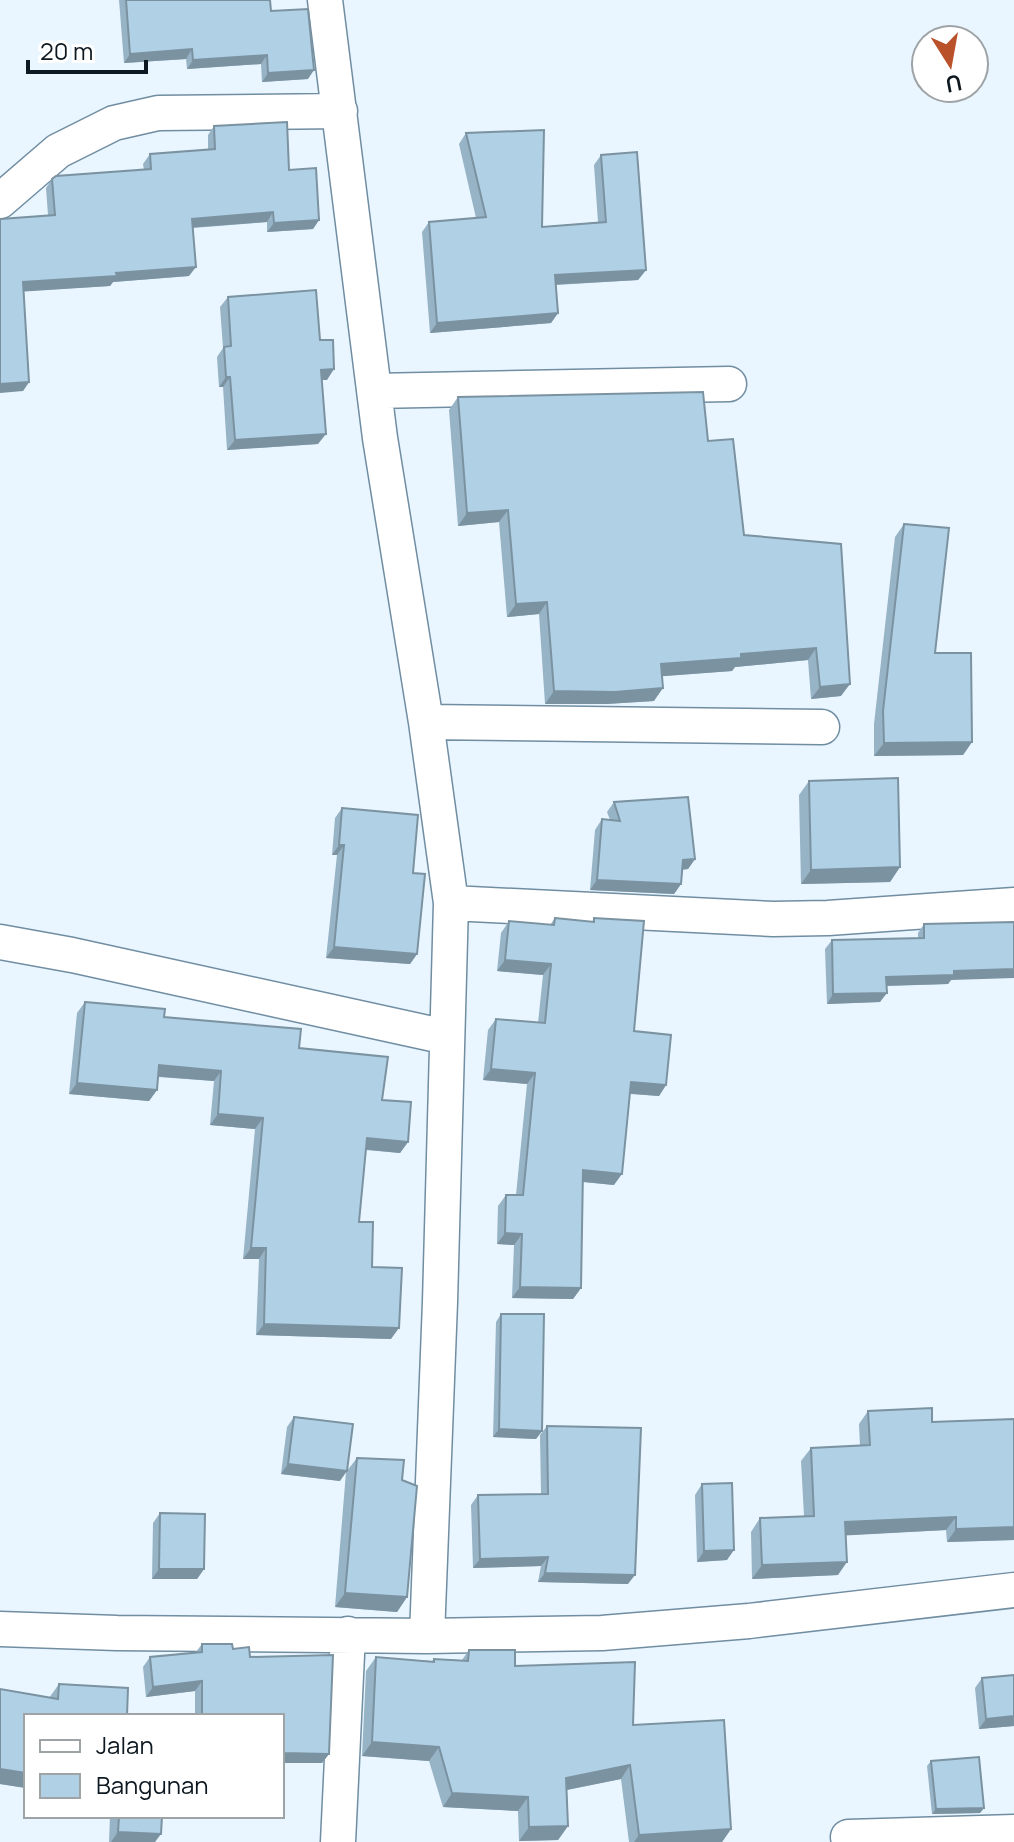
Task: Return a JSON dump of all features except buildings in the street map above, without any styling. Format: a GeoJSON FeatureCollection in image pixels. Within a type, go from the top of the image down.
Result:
{"type":"FeatureCollection","features":[{"type":"Feature","properties":{"kind":"street"},"geometry":{"type":"LineString","coordinates":[[325,0],[374,391],[451,903],[427,1636]]}},
{"type":"Feature","properties":{"kind":"street"},"geometry":{"type":"LineString","coordinates":[[0,201],[58,151],[114,123],[158,113],[340,111]]}},
{"type":"Feature","properties":{"kind":"street"},"geometry":{"type":"LineString","coordinates":[[374,391],[729,384]]}},
{"type":"Feature","properties":{"kind":"street"},"geometry":{"type":"LineString","coordinates":[[426,722],[822,727]]}},
{"type":"Feature","properties":{"kind":"street"},"geometry":{"type":"LineString","coordinates":[[451,903],[773,919],[1014,905]]}},
{"type":"Feature","properties":{"kind":"street"},"geometry":{"type":"LineString","coordinates":[[0,942],[446,1037]]}},
{"type":"Feature","properties":{"kind":"street"},"geometry":{"type":"LineString","coordinates":[[0,1629],[427,1636],[602,1633],[749,1621],[1014,1590]]}},
{"type":"Feature","properties":{"kind":"street"},"geometry":{"type":"LineString","coordinates":[[338,1842],[348,1634]]}},
{"type":"Feature","properties":{"kind":"street"},"geometry":{"type":"LineString","coordinates":[[848,1837],[1014,1832]]}}]}
